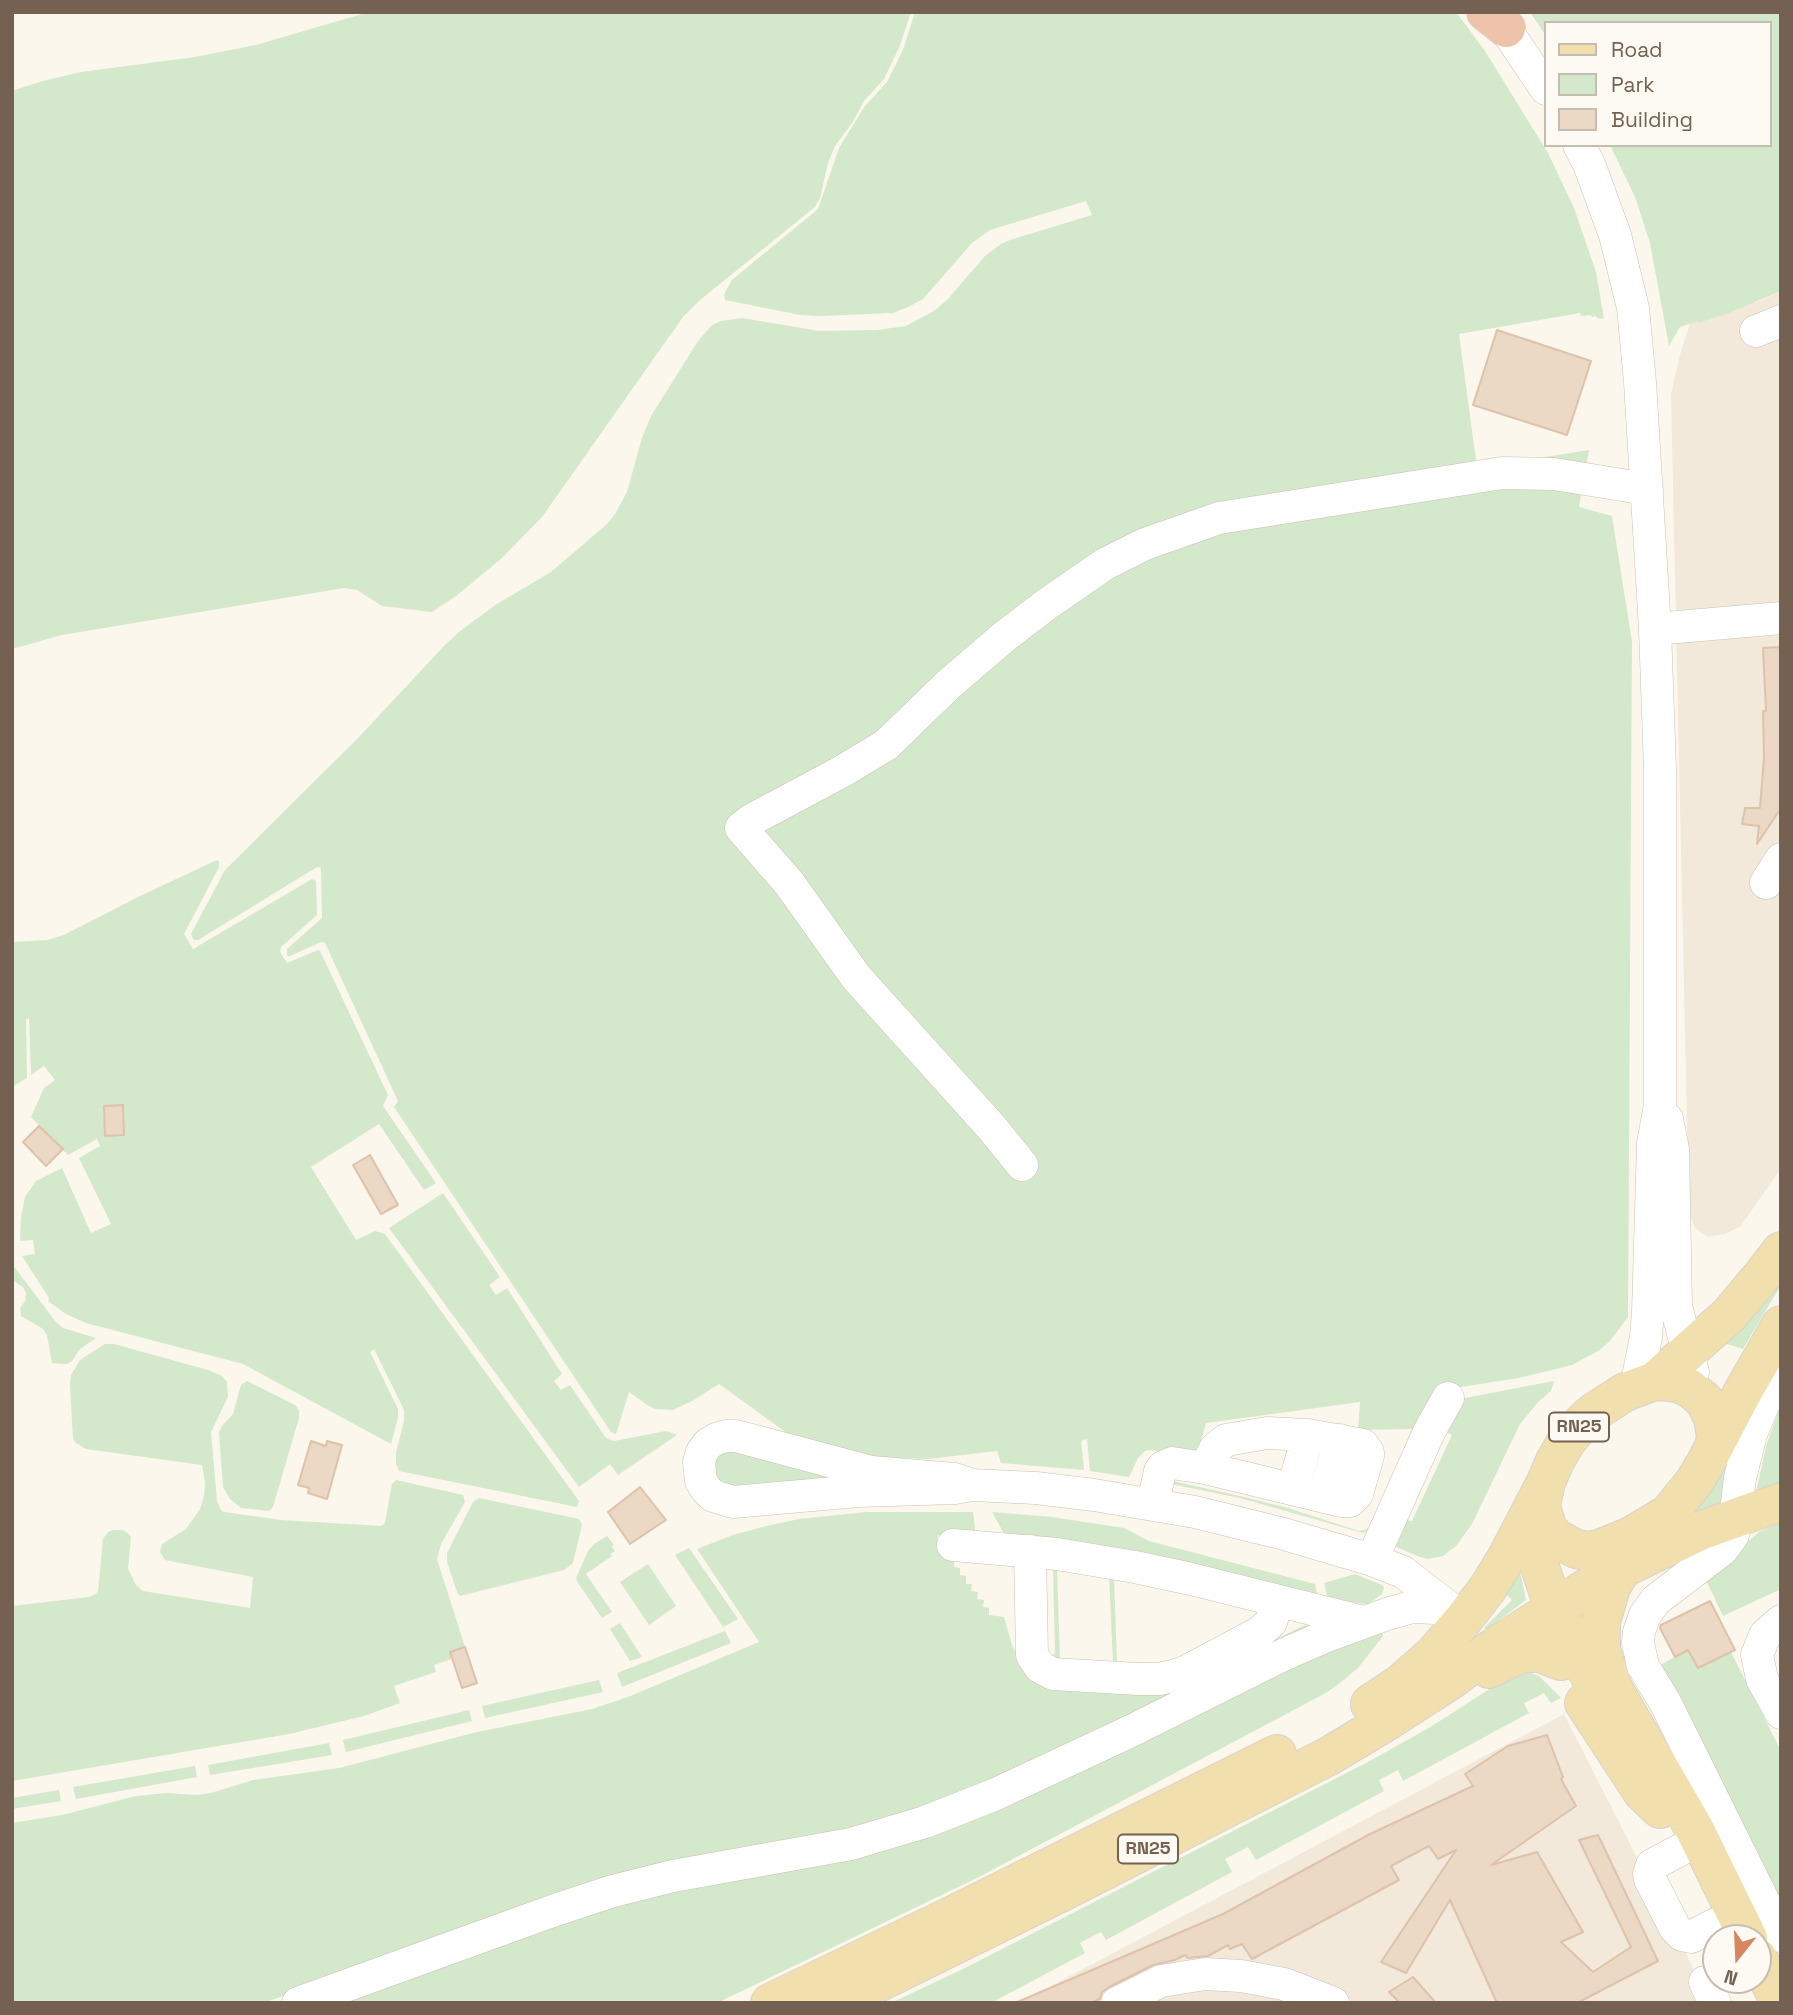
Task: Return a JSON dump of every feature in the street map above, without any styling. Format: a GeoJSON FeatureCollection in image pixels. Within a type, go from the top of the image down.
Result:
{"type":"FeatureCollection","features":[{"type":"Feature","properties":{"kind":"main road","name":"RN25"},"geometry":{"type":"LineString","coordinates":[[770,2003],[1326,1730],[1400,1684],[1433,1655],[1495,1577],[1538,1502],[1561,1452],[1580,1424],[1609,1401],[1675,1380],[1781,1251]]}},
{"type":"Feature","properties":{"kind":"main road","name":"RN25"},"geometry":{"type":"LineString","coordinates":[[837,2003],[1329,1756],[1451,1680],[1545,1606],[1645,1542],[1694,1482],[1714,1446],[1771,1378],[1781,1325]]}},
{"type":"Feature","properties":{"kind":"main road"},"geometry":{"type":"LineString","coordinates":[[1675,1380],[1771,1378]]}},
{"type":"Feature","properties":{"kind":"main road"},"geometry":{"type":"LineString","coordinates":[[1675,1380],[1713,1418],[1716,1437],[1714,1446]]}},
{"type":"Feature","properties":{"kind":"main road","name":"RN25"},"geometry":{"type":"LineString","coordinates":[[1538,1502],[1548,1529],[1556,1538],[1576,1549],[1599,1549],[1645,1542]]}},
{"type":"Feature","properties":{"kind":"main road","name":"RN25"},"geometry":{"type":"LineString","coordinates":[[1538,1502],[1537,1558],[1545,1606]]}},
{"type":"Feature","properties":{"kind":"main road"},"geometry":{"type":"LineString","coordinates":[[1688,1840],[1643,1793],[1601,1650],[1601,1622],[1606,1599],[1645,1542],[1781,1502]]}},
{"type":"Feature","properties":{"kind":"main road"},"geometry":{"type":"LineString","coordinates":[[1545,1606],[1561,1661]]}},
{"type":"Feature","properties":{"kind":"main road"},"geometry":{"type":"LineString","coordinates":[[1545,1606],[1613,1684],[1725,1924]]}},
{"type":"Feature","properties":{"kind":"main road"},"geometry":{"type":"LineString","coordinates":[[1451,1680],[1477,1675],[1522,1653],[1540,1653],[1613,1684]]}},
{"type":"Feature","properties":{"kind":"main road"},"geometry":{"type":"LineString","coordinates":[[1772,1987],[1780,2003]]}},
{"type":"Feature","properties":{"kind":"street"},"geometry":{"type":"LineString","coordinates":[[1496,17],[1545,88]]}},
{"type":"Feature","properties":{"kind":"street"},"geometry":{"type":"LineString","coordinates":[[1580,147],[1615,234],[1633,308],[1640,382],[1655,629],[1660,782],[1660,1105],[1653,1143],[1646,1337],[1675,1380]]}},
{"type":"Feature","properties":{"kind":"street"},"geometry":{"type":"LineString","coordinates":[[1021,1165],[993,1129],[856,977],[789,883],[741,828],[886,745],[1004,636],[1117,556],[1145,544],[1219,518],[1502,473],[1554,474],[1647,489]]}},
{"type":"Feature","properties":{"kind":"street"},"geometry":{"type":"LineString","coordinates":[[1655,629],[1781,618]]}},
{"type":"Feature","properties":{"kind":"street"},"geometry":{"type":"LineString","coordinates":[[1660,1105],[1674,1149],[1675,1380]]}},
{"type":"Feature","properties":{"kind":"street"},"geometry":{"type":"LineString","coordinates":[[1771,1378],[1745,1456],[1737,1516],[1729,1543],[1656,1600],[1645,1615],[1638,1643],[1613,1684],[1665,1702],[1781,1936]]}},
{"type":"Feature","properties":{"kind":"street"},"geometry":{"type":"LineString","coordinates":[[1371,1560],[1435,1420],[1448,1398]]}},
{"type":"Feature","properties":{"kind":"street"},"geometry":{"type":"LineString","coordinates":[[1153,1504],[1160,1471],[1172,1463],[1205,1468],[1324,1497],[1340,1440],[1308,1434],[1267,1433],[1226,1440],[1215,1449],[1205,1468]]}},
{"type":"Feature","properties":{"kind":"street"},"geometry":{"type":"LineString","coordinates":[[1293,1489],[1308,1434]]}},
{"type":"Feature","properties":{"kind":"street"},"geometry":{"type":"LineString","coordinates":[[972,1485],[954,1479],[871,1472],[736,1436],[726,1436],[708,1444],[702,1452],[699,1471],[701,1481],[713,1496],[733,1502],[837,1492],[955,1488],[972,1485],[1036,1488],[1153,1504],[1284,1534],[1371,1560],[1403,1572],[1464,1619]]}},
{"type":"Feature","properties":{"kind":"street"},"geometry":{"type":"LineString","coordinates":[[953,1545],[1030,1551],[1135,1567],[1364,1622]]}},
{"type":"Feature","properties":{"kind":"street"},"geometry":{"type":"LineString","coordinates":[[1030,1551],[1032,1655],[1040,1667],[1053,1674],[1138,1679],[1173,1676],[1260,1632],[1271,1622],[1278,1601]]}},
{"type":"Feature","properties":{"kind":"street"},"geometry":{"type":"LineString","coordinates":[[298,2003],[613,1891],[673,1877],[851,1844],[925,1822],[996,1794],[1131,1731],[1285,1654],[1364,1622],[1412,1607],[1435,1608],[1464,1619]]}},
{"type":"Feature","properties":{"kind":"street"},"geometry":{"type":"LineString","coordinates":[[1781,1622],[1765,1635],[1757,1655],[1762,1679],[1781,1713]]}},
{"type":"Feature","properties":{"kind":"street"},"geometry":{"type":"LineString","coordinates":[[1117,2003],[1161,1981],[1205,1974],[1241,1976],[1284,1984],[1333,2003]]}},
{"type":"Feature","properties":{"kind":"shaded area"},"geometry":{"type":"Polygon","coordinates":[[[1781,291],[1781,1168],[1740,1227],[1708,1237],[1695,1228],[1689,1213],[1671,395],[1690,323],[1760,301],[1781,291]]]}},
{"type":"Feature","properties":{"kind":"shaded area"},"geometry":{"type":"Polygon","coordinates":[[[1564,1714],[1702,1985],[1702,1994],[1706,1994],[1711,2003],[1019,2003],[1564,1714]]]}},
{"type":"Feature","properties":{"kind":"green space"},"geometry":{"type":"Polygon","coordinates":[[[369,12],[911,12],[899,48],[884,79],[864,101],[835,146],[815,207],[700,300],[683,317],[542,517],[501,559],[456,596],[432,612],[382,606],[357,590],[344,588],[62,635],[12,649],[12,91],[81,72],[195,57],[256,45],[369,12]]]}},
{"type":"Feature","properties":{"kind":"green space"},"geometry":{"type":"Polygon","coordinates":[[[915,12],[1456,12],[1485,51],[1548,153],[1574,208],[1596,272],[1604,319],[1591,315],[1581,316],[1580,313],[1459,334],[1477,468],[1589,450],[1579,507],[1612,516],[1632,642],[1628,1317],[1610,1341],[1572,1365],[1519,1378],[1441,1390],[1372,1528],[1363,1533],[1240,1498],[1166,1483],[1168,1480],[1240,1496],[1359,1531],[1365,1530],[1371,1526],[1412,1429],[1358,1430],[1360,1402],[1206,1423],[1198,1451],[1190,1455],[1145,1451],[1138,1458],[1129,1477],[1090,1471],[1087,1439],[1081,1441],[1084,1470],[1001,1463],[997,1451],[928,1459],[868,1457],[791,1436],[719,1384],[673,1410],[655,1409],[629,1392],[616,1434],[611,1432],[394,1107],[398,1101],[325,943],[321,942],[287,956],[287,949],[322,918],[321,868],[317,867],[198,940],[194,940],[191,934],[225,870],[359,737],[444,646],[497,604],[551,572],[607,524],[627,492],[651,416],[698,341],[712,325],[742,318],[819,331],[877,330],[906,326],[934,311],[947,300],[985,256],[1001,244],[1092,215],[1086,201],[990,230],[972,243],[923,299],[893,313],[800,315],[725,300],[724,294],[732,280],[818,209],[839,148],[865,106],[887,82],[903,50],[915,12]]]}},
{"type":"Feature","properties":{"kind":"green space"},"geometry":{"type":"Polygon","coordinates":[[[1530,12],[1781,12],[1781,291],[1729,313],[1680,327],[1669,346],[1650,243],[1635,197],[1611,147],[1772,147],[1772,21],[1545,21],[1545,34],[1530,12]]]}},
{"type":"Feature","properties":{"kind":"green space"},"geometry":{"type":"Polygon","coordinates":[[[217,860],[219,867],[184,934],[193,949],[312,879],[316,881],[317,915],[281,947],[280,952],[287,963],[320,951],[388,1095],[383,1106],[436,1183],[424,1190],[379,1124],[311,1167],[356,1240],[375,1231],[385,1234],[579,1501],[577,1507],[399,1471],[396,1453],[404,1410],[374,1349],[370,1352],[398,1409],[391,1444],[243,1364],[86,1323],[66,1314],[48,1301],[49,1298],[22,1256],[35,1254],[33,1240],[20,1241],[25,1197],[36,1181],[62,1168],[91,1233],[111,1224],[79,1158],[100,1146],[97,1139],[68,1155],[31,1117],[44,1088],[55,1080],[44,1066],[31,1075],[29,1018],[26,1019],[27,1078],[12,1087],[12,942],[48,940],[64,935],[217,860]]]}},
{"type":"Feature","properties":{"kind":"green space"},"geometry":{"type":"Polygon","coordinates":[[[443,1193],[500,1277],[489,1285],[496,1295],[507,1288],[562,1374],[554,1381],[561,1390],[570,1385],[606,1438],[614,1441],[666,1431],[677,1435],[618,1475],[610,1464],[579,1487],[389,1228],[443,1193]]]}},
{"type":"Feature","properties":{"kind":"green space"},"geometry":{"type":"Polygon","coordinates":[[[12,1264],[56,1322],[63,1328],[96,1338],[80,1349],[67,1364],[52,1363],[47,1335],[43,1329],[21,1316],[20,1308],[26,1293],[23,1287],[12,1280],[12,1264]]]}},
{"type":"Feature","properties":{"kind":"green space"},"geometry":{"type":"Polygon","coordinates":[[[1781,1278],[1781,1285],[1743,1349],[1721,1342],[1781,1278]]]}},
{"type":"Feature","properties":{"kind":"green space"},"geometry":{"type":"Polygon","coordinates":[[[105,1344],[114,1344],[208,1370],[222,1376],[227,1382],[228,1397],[211,1432],[217,1501],[224,1512],[281,1520],[381,1526],[385,1523],[392,1484],[396,1480],[463,1495],[465,1502],[441,1544],[437,1559],[465,1647],[450,1652],[452,1659],[434,1665],[436,1672],[394,1686],[400,1703],[364,1716],[289,1734],[12,1781],[12,1606],[96,1594],[103,1539],[108,1532],[123,1530],[131,1537],[128,1569],[136,1585],[143,1591],[250,1608],[253,1577],[165,1560],[160,1552],[162,1544],[186,1529],[200,1509],[205,1483],[202,1465],[86,1449],[73,1439],[71,1375],[80,1360],[105,1344]]]}},
{"type":"Feature","properties":{"kind":"green space"},"geometry":{"type":"Polygon","coordinates":[[[247,1381],[295,1405],[299,1410],[273,1507],[269,1511],[241,1508],[230,1499],[223,1487],[219,1432],[233,1414],[241,1385],[247,1381]]]}},
{"type":"Feature","properties":{"kind":"green space"},"geometry":{"type":"Polygon","coordinates":[[[1554,1381],[1551,1391],[1520,1424],[1472,1524],[1456,1546],[1443,1556],[1427,1559],[1396,1547],[1406,1520],[1412,1521],[1452,1435],[1438,1428],[1460,1399],[1554,1381]]]}},
{"type":"Feature","properties":{"kind":"green space"},"geometry":{"type":"Polygon","coordinates":[[[1754,1393],[1733,1506],[1685,1519],[1754,1393]]]}},
{"type":"Feature","properties":{"kind":"green space"},"geometry":{"type":"Polygon","coordinates":[[[1781,1404],[1781,1491],[1755,1498],[1766,1446],[1781,1404]]]}},
{"type":"Feature","properties":{"kind":"green space"},"geometry":{"type":"Polygon","coordinates":[[[729,1448],[877,1479],[735,1487],[715,1476],[713,1459],[729,1448]]]}},
{"type":"Feature","properties":{"kind":"green space"},"geometry":{"type":"Polygon","coordinates":[[[479,1498],[579,1519],[582,1525],[573,1563],[564,1570],[460,1596],[447,1562],[447,1553],[473,1502],[479,1498]]]}},
{"type":"Feature","properties":{"kind":"green space"},"geometry":{"type":"Polygon","coordinates":[[[867,1512],[973,1512],[976,1536],[938,1535],[937,1542],[944,1543],[954,1560],[954,1567],[960,1568],[960,1575],[966,1576],[966,1584],[972,1584],[971,1591],[978,1592],[977,1599],[984,1600],[983,1607],[989,1608],[989,1615],[1004,1617],[1018,1658],[1173,1690],[1305,1625],[1317,1628],[930,1811],[592,1889],[263,2003],[12,2003],[12,1823],[62,1815],[136,1796],[211,1793],[253,1780],[339,1768],[477,1732],[592,1709],[628,1697],[759,1642],[697,1549],[766,1526],[799,1519],[867,1512]]]}},
{"type":"Feature","properties":{"kind":"green space"},"geometry":{"type":"Polygon","coordinates":[[[992,1512],[1052,1517],[1124,1528],[1149,1541],[1315,1584],[1320,1607],[1006,1537],[992,1512]]]}},
{"type":"Feature","properties":{"kind":"green space"},"geometry":{"type":"Polygon","coordinates":[[[1781,1522],[1781,1589],[1723,1616],[1705,1578],[1759,1532],[1781,1522]]]}},
{"type":"Feature","properties":{"kind":"green space"},"geometry":{"type":"Polygon","coordinates":[[[607,1536],[615,1551],[586,1574],[612,1612],[602,1618],[576,1578],[588,1551],[607,1536]]]}},
{"type":"Feature","properties":{"kind":"green space"},"geometry":{"type":"Polygon","coordinates":[[[689,1548],[738,1619],[723,1627],[675,1555],[689,1548]]]}},
{"type":"Feature","properties":{"kind":"green space"},"geometry":{"type":"Polygon","coordinates":[[[1518,1562],[1526,1600],[1486,1630],[1484,1628],[1512,1600],[1502,1589],[1518,1562]]]}},
{"type":"Feature","properties":{"kind":"green space"},"geometry":{"type":"Polygon","coordinates":[[[648,1564],[676,1606],[649,1625],[620,1582],[648,1564]]]}},
{"type":"Feature","properties":{"kind":"green space"},"geometry":{"type":"Polygon","coordinates":[[[1053,1569],[1057,1569],[1060,1660],[1040,1655],[1053,1655],[1055,1652],[1053,1569]]]}},
{"type":"Feature","properties":{"kind":"green space"},"geometry":{"type":"Polygon","coordinates":[[[1355,1574],[1382,1585],[1382,1594],[1368,1604],[1328,1600],[1324,1583],[1355,1574]]]}},
{"type":"Feature","properties":{"kind":"green space"},"geometry":{"type":"Polygon","coordinates":[[[1109,1575],[1114,1575],[1117,1664],[1113,1663],[1109,1575]]]}},
{"type":"Feature","properties":{"kind":"green space"},"geometry":{"type":"Polygon","coordinates":[[[620,1623],[642,1657],[630,1661],[610,1629],[620,1623]]]}},
{"type":"Feature","properties":{"kind":"green space"},"geometry":{"type":"Polygon","coordinates":[[[725,1631],[731,1643],[622,1687],[617,1673],[725,1631]]]}},
{"type":"Feature","properties":{"kind":"green space"},"geometry":{"type":"Polygon","coordinates":[[[1382,1631],[1383,1636],[1358,1668],[1322,1695],[977,1878],[717,2003],[312,2003],[560,1917],[775,1867],[1320,1650],[1382,1631]]]}},
{"type":"Feature","properties":{"kind":"green space"},"geometry":{"type":"Polygon","coordinates":[[[1688,1650],[1698,1668],[1731,1652],[1781,1751],[1781,1905],[1660,1665],[1688,1650]]]}},
{"type":"Feature","properties":{"kind":"green space"},"geometry":{"type":"Polygon","coordinates":[[[1525,1671],[1539,1676],[1561,1698],[1551,1703],[1544,1693],[1524,1703],[1529,1713],[1403,1781],[1398,1770],[1379,1780],[1384,1791],[1256,1860],[1248,1847],[1225,1859],[1232,1872],[1106,1940],[1101,1932],[1080,1943],[1085,1953],[991,2003],[891,2003],[965,1968],[1366,1763],[1429,1728],[1511,1675],[1525,1671]]]}},
{"type":"Feature","properties":{"kind":"green space"},"geometry":{"type":"Polygon","coordinates":[[[599,1680],[603,1692],[485,1718],[482,1706],[599,1680]]]}},
{"type":"Feature","properties":{"kind":"green space"},"geometry":{"type":"Polygon","coordinates":[[[469,1710],[472,1721],[346,1752],[343,1740],[469,1710]]]}},
{"type":"Feature","properties":{"kind":"green space"},"geometry":{"type":"Polygon","coordinates":[[[329,1743],[332,1755],[210,1775],[208,1765],[329,1743]]]}},
{"type":"Feature","properties":{"kind":"green space"},"geometry":{"type":"Polygon","coordinates":[[[195,1766],[197,1777],[76,1799],[73,1787],[195,1766]]]}},
{"type":"Feature","properties":{"kind":"green space"},"geometry":{"type":"Polygon","coordinates":[[[59,1790],[61,1801],[12,1809],[12,1798],[59,1790]]]}},
{"type":"Feature","properties":{"kind":"building"},"geometry":{"type":"Polygon","coordinates":[[[1497,330],[1591,361],[1567,435],[1473,405],[1497,330]]]}},
{"type":"Feature","properties":{"kind":"building"},"geometry":{"type":"Polygon","coordinates":[[[1781,647],[1781,808],[1757,844],[1759,826],[1742,824],[1745,808],[1760,808],[1764,758],[1763,711],[1766,711],[1763,648],[1781,647]]]}},
{"type":"Feature","properties":{"kind":"building"},"geometry":{"type":"Polygon","coordinates":[[[123,1105],[124,1135],[105,1136],[104,1106],[123,1105]]]}},
{"type":"Feature","properties":{"kind":"building"},"geometry":{"type":"Polygon","coordinates":[[[39,1126],[63,1149],[46,1166],[23,1142],[39,1126]]]}},
{"type":"Feature","properties":{"kind":"building"},"geometry":{"type":"Polygon","coordinates":[[[370,1155],[398,1205],[381,1214],[353,1165],[370,1155]]]}},
{"type":"Feature","properties":{"kind":"building"},"geometry":{"type":"Polygon","coordinates":[[[311,1441],[326,1446],[327,1441],[342,1445],[327,1499],[308,1493],[309,1488],[298,1485],[311,1441]]]}},
{"type":"Feature","properties":{"kind":"building"},"geometry":{"type":"Polygon","coordinates":[[[640,1487],[666,1520],[630,1544],[608,1512],[640,1487]]]}},
{"type":"Feature","properties":{"kind":"building"},"geometry":{"type":"Polygon","coordinates":[[[1710,1601],[1735,1650],[1698,1668],[1688,1650],[1675,1657],[1660,1628],[1661,1625],[1710,1601]]]}},
{"type":"Feature","properties":{"kind":"building"},"geometry":{"type":"Polygon","coordinates":[[[465,1647],[477,1683],[462,1688],[450,1652],[465,1647]]]}},
{"type":"Feature","properties":{"kind":"building"},"geometry":{"type":"Polygon","coordinates":[[[1547,1735],[1563,1777],[1561,1779],[1576,1806],[1491,1865],[1537,1852],[1583,1932],[1561,1942],[1593,1972],[1631,1947],[1579,1840],[1598,1835],[1658,1961],[1577,2003],[1497,2003],[1450,1900],[1406,1973],[1381,1962],[1456,1850],[1438,1859],[1429,1846],[1391,1866],[1399,1880],[1252,1959],[1242,1944],[1230,1949],[1228,1945],[1208,1956],[1188,1958],[1185,1955],[1153,1965],[1109,1987],[1102,1992],[1100,1999],[1091,2003],[1015,2003],[1223,1914],[1370,1834],[1473,1786],[1465,1774],[1508,1746],[1547,1735]]]}},
{"type":"Feature","properties":{"kind":"building"},"geometry":{"type":"Polygon","coordinates":[[[1413,1977],[1436,2003],[1400,2003],[1389,1992],[1413,1977]]]}}]}
